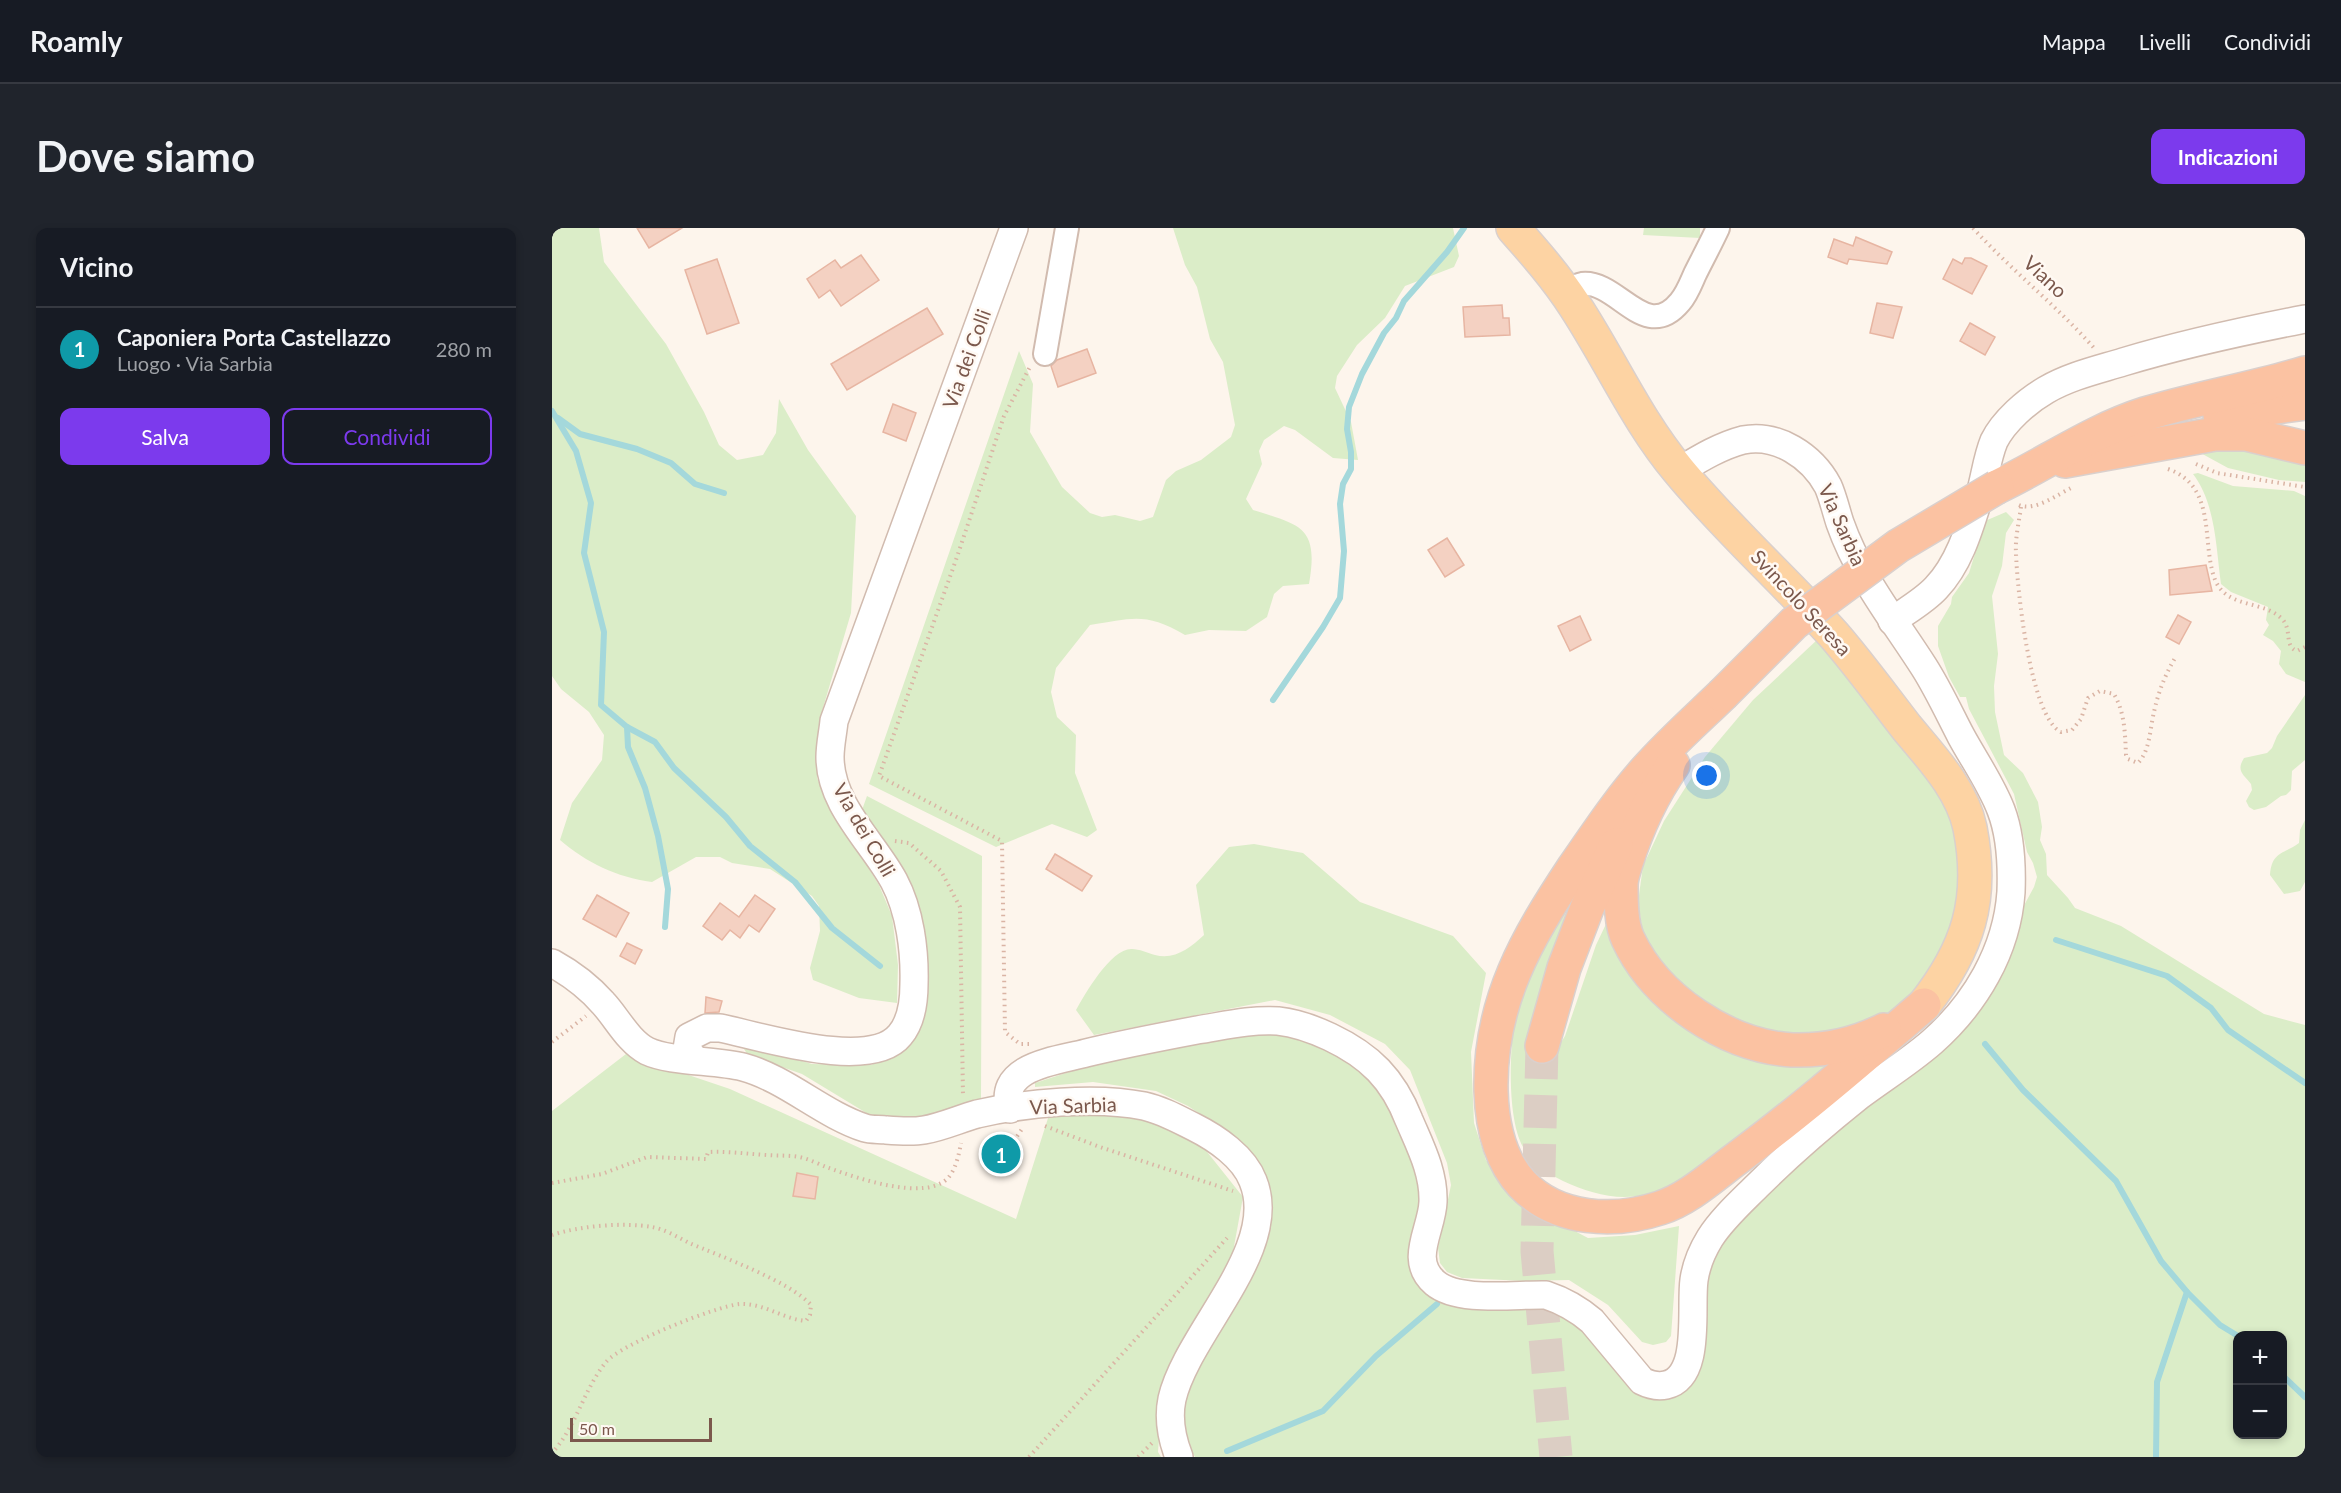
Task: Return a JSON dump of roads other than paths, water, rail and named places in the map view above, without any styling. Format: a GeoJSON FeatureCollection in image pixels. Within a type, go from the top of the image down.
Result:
{"type":"FeatureCollection","features":[{"type":"Feature","properties":{"kind":"highway"},"geometry":{"type":"LineString","coordinates":[[1924,1005],[1814,1099],[1681,1198],[1661,1208],[1611,1217],[1578,1215],[1553,1206],[1529,1191],[1518,1179],[1499,1145],[1491,1101],[1490,1074],[1502,1005],[1519,958],[1561,887],[1594,838],[1647,769],[1794,623],[1898,546],[2011,498],[2042,465],[2094,434],[2145,414],[2300,384]]}},
{"type":"Feature","properties":{"kind":"highway"},"geometry":{"type":"LineString","coordinates":[[2042,465],[2215,434],[2246,434],[2305,448]]}},
{"type":"Feature","properties":{"kind":"highway"},"geometry":{"type":"LineString","coordinates":[[1722,695],[1655,791],[1632,843],[1621,882],[1622,907],[1628,938],[1645,966],[1680,1003],[1724,1031],[1764,1046],[1790,1050],[1835,1047],[1872,1036],[1892,1027],[1924,1005]]}},
{"type":"Feature","properties":{"kind":"highway"},"geometry":{"type":"LineString","coordinates":[[1542,1046],[1564,968],[1587,908],[1623,828],[1656,772],[1722,695]]}},
{"type":"Feature","properties":{"kind":"main road","name":"Svincolo Seresa"},"geometry":{"type":"LineString","coordinates":[[1513,228],[1542,260],[1566,292],[1647,426],[1679,471],[1834,635],[1942,771],[1958,796],[1970,826],[1975,890],[1969,921],[1959,952],[1924,1005]]}},
{"type":"Feature","properties":{"kind":"street","name":"Via dei Colli"},"geometry":{"type":"LineString","coordinates":[[694,1059],[687,1049],[688,1037],[707,1028],[720,1028],[848,1053],[874,1051],[899,1037],[909,1019],[914,999],[915,967],[904,906],[894,881],[864,837],[842,800],[835,782],[830,758],[834,721],[1014,228]]}},
{"type":"Feature","properties":{"kind":"street"},"geometry":{"type":"LineString","coordinates":[[1045,354],[1067,228]]}},
{"type":"Feature","properties":{"kind":"street"},"geometry":{"type":"LineString","coordinates":[[1566,292],[1579,284],[1599,286],[1644,315],[1654,317],[1666,315],[1682,301],[1718,228]]}},
{"type":"Feature","properties":{"kind":"street"},"geometry":{"type":"LineString","coordinates":[[1892,621],[1936,588],[1955,561],[1971,520],[1995,440],[2015,415],[2031,401],[2045,391],[2078,376],[2169,348],[2239,331],[2305,319]]}},
{"type":"Feature","properties":{"kind":"street","name":"Via Sarbia"},"geometry":{"type":"LineString","coordinates":[[1017,1117],[1007,1094],[1011,1083],[1034,1066],[1126,1043],[1261,1021],[1293,1023],[1319,1032],[1348,1045],[1368,1058],[1388,1081],[1404,1107],[1430,1169],[1433,1204],[1423,1243],[1422,1261],[1424,1270],[1437,1284],[1460,1293],[1546,1295],[1566,1302],[1592,1321],[1642,1381],[1653,1386],[1673,1383],[1683,1373],[1690,1356],[1694,1279],[1696,1269],[1711,1236],[1735,1207],[1810,1136],[1860,1095],[1930,1044],[1954,1020],[1978,990],[1993,964],[2003,936],[2010,904],[2012,874],[2009,840],[2001,810],[1925,669],[1892,621],[1847,542],[1828,487],[1815,468],[1798,453],[1773,441],[1744,440],[1712,453],[1679,471]]}},
{"type":"Feature","properties":{"kind":"street"},"geometry":{"type":"LineString","coordinates":[[552,963],[584,983],[631,1037],[647,1050],[662,1056],[694,1059]]}},
{"type":"Feature","properties":{"kind":"street","name":"Via Sarbia"},"geometry":{"type":"LineString","coordinates":[[694,1059],[745,1068],[866,1128],[924,1130],[970,1117],[1017,1117],[1084,1101],[1145,1106],[1173,1116],[1204,1132],[1243,1163],[1259,1197],[1258,1223],[1250,1248],[1179,1377],[1172,1401],[1173,1442],[1179,1457]]}},
{"type":"Feature","properties":{"kind":"waterway"},"geometry":{"type":"LineString","coordinates":[[1273,700],[1340,598],[1344,551],[1340,504],[1343,484],[1351,469],[1347,429],[1349,407],[1362,374],[1404,301],[1447,252],[1464,228]]}},
{"type":"Feature","properties":{"kind":"waterway"},"geometry":{"type":"LineString","coordinates":[[552,411],[576,451],[591,503],[584,553],[604,632],[601,705],[627,727],[655,742],[674,768],[726,817],[750,846],[795,882],[832,928],[880,966]]}},
{"type":"Feature","properties":{"kind":"waterway"},"geometry":{"type":"LineString","coordinates":[[558,418],[580,434],[637,449],[671,463],[695,484],[724,493]]}},
{"type":"Feature","properties":{"kind":"waterway"},"geometry":{"type":"LineString","coordinates":[[627,727],[628,747],[645,788],[658,836],[668,889],[665,927]]}},
{"type":"Feature","properties":{"kind":"waterway"},"geometry":{"type":"LineString","coordinates":[[2056,940],[2167,976],[2211,1008],[2228,1030],[2305,1083]]}},
{"type":"Feature","properties":{"kind":"waterway"},"geometry":{"type":"LineString","coordinates":[[1985,1044],[2023,1090],[2116,1181],[2161,1261],[2187,1292],[2220,1325],[2233,1333]]}},
{"type":"Feature","properties":{"kind":"waterway"},"geometry":{"type":"LineString","coordinates":[[2156,1457],[2157,1382],[2187,1292]]}},
{"type":"Feature","properties":{"kind":"waterway"},"geometry":{"type":"LineString","coordinates":[[1227,1451],[1323,1411],[1376,1356],[1437,1304]]}},
{"type":"Feature","properties":{"kind":"waterway"},"geometry":{"type":"LineString","coordinates":[[2287,1380],[2305,1397]]}},
{"type":"Feature","properties":{"kind":"tunnel"},"geometry":{"type":"LineString","coordinates":[[1542,1046],[1537,1251],[1556,1457]]}},
{"type":"Feature","properties":{"kind":"place","name":"Caponiera Porta Castellazzo"},"geometry":{"type":"Point","coordinates":[1001,1154]}}]}
